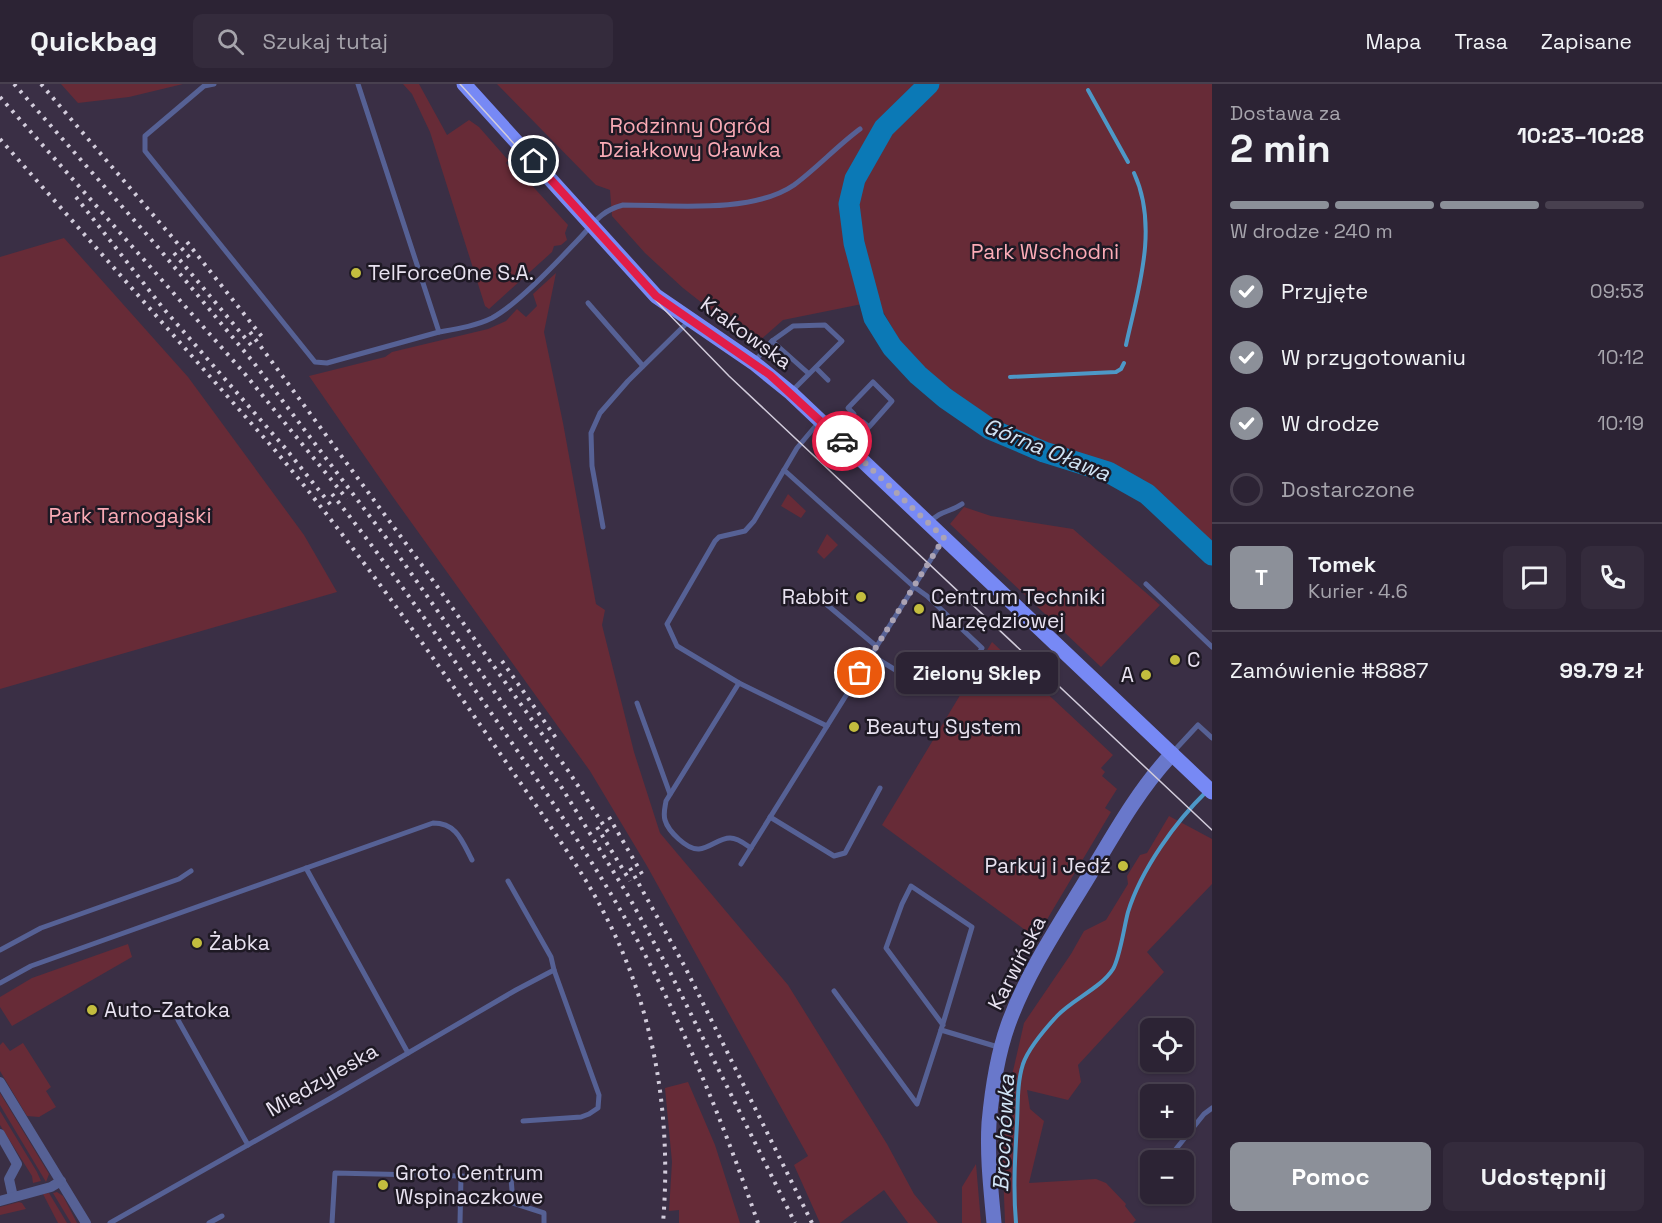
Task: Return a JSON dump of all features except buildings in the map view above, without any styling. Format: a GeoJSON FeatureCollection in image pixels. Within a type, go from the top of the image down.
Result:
{"type":"FeatureCollection","features":[{"type":"Feature","properties":{"kind":"main road","name":"Krakowska"},"geometry":{"type":"LineString","coordinates":[[464,84],[656,296],[754,363],[791,393],[1208,788]]}},
{"type":"Feature","properties":{"kind":"street","name":"Karwińska"},"geometry":{"type":"LineString","coordinates":[[994,1223],[988,1146],[989,1124],[1001,1048],[1014,1010],[1029,977],[1140,793],[1157,769],[1172,754]]}},
{"type":"Feature","properties":{"kind":"street"},"geometry":{"type":"LineString","coordinates":[[0,1082],[86,1223]]}},
{"type":"Feature","properties":{"kind":"street"},"geometry":{"type":"LineString","coordinates":[[0,1134],[17,1164],[9,1179],[13,1197]]}},
{"type":"Feature","properties":{"kind":"street"},"geometry":{"type":"LineString","coordinates":[[0,1200],[51,1187],[61,1181]]}},
{"type":"Feature","properties":{"kind":"lane"},"geometry":{"type":"LineString","coordinates":[[214,84],[204,86],[145,136],[145,151],[315,362],[327,363],[494,317],[523,294],[609,209],[623,205],[731,204],[753,202],[773,196],[792,186],[860,129]]}},
{"type":"Feature","properties":{"kind":"lane"},"geometry":{"type":"LineString","coordinates":[[358,84],[439,332]]}},
{"type":"Feature","properties":{"kind":"lane"},"geometry":{"type":"LineString","coordinates":[[588,303],[643,366]]}},
{"type":"Feature","properties":{"kind":"lane"},"geometry":{"type":"LineString","coordinates":[[603,527],[592,466],[591,433],[600,413],[691,319]]}},
{"type":"Feature","properties":{"kind":"lane"},"geometry":{"type":"LineString","coordinates":[[754,363],[772,341],[793,326],[825,325],[842,342],[791,393]]}},
{"type":"Feature","properties":{"kind":"lane"},"geometry":{"type":"LineString","coordinates":[[772,341],[808,374]]}},
{"type":"Feature","properties":{"kind":"lane"},"geometry":{"type":"LineString","coordinates":[[816,368],[828,380]]}},
{"type":"Feature","properties":{"kind":"lane"},"geometry":{"type":"LineString","coordinates":[[873,382],[892,401],[869,427],[863,422],[848,408],[873,382]]}},
{"type":"Feature","properties":{"kind":"lane"},"geometry":{"type":"LineString","coordinates":[[838,438],[854,414]]}},
{"type":"Feature","properties":{"kind":"lane"},"geometry":{"type":"LineString","coordinates":[[820,420],[797,448],[754,521],[745,531],[720,537],[715,541],[668,624],[677,646],[739,683],[827,726]]}},
{"type":"Feature","properties":{"kind":"lane"},"geometry":{"type":"LineString","coordinates":[[838,438],[863,422]]}},
{"type":"Feature","properties":{"kind":"lane"},"geometry":{"type":"LineString","coordinates":[[784,470],[927,596],[981,648],[967,674],[948,669],[937,688],[925,688],[871,655]]}},
{"type":"Feature","properties":{"kind":"lane"},"geometry":{"type":"LineString","coordinates":[[928,523],[939,513],[952,511],[962,504]]}},
{"type":"Feature","properties":{"kind":"lane"},"geometry":{"type":"LineString","coordinates":[[741,864],[944,538]]}},
{"type":"Feature","properties":{"kind":"lane"},"geometry":{"type":"LineString","coordinates":[[1146,584],[1212,646]]}},
{"type":"Feature","properties":{"kind":"lane"},"geometry":{"type":"LineString","coordinates":[[813,593],[876,646]]}},
{"type":"Feature","properties":{"kind":"lane"},"geometry":{"type":"LineString","coordinates":[[739,683],[670,794],[663,812],[665,822],[671,832],[689,846],[698,849],[731,838],[740,840],[751,848]]}},
{"type":"Feature","properties":{"kind":"lane"},"geometry":{"type":"LineString","coordinates":[[637,703],[670,794]]}},
{"type":"Feature","properties":{"kind":"lane"},"geometry":{"type":"LineString","coordinates":[[1172,754],[1198,725],[1212,738]]}},
{"type":"Feature","properties":{"kind":"lane"},"geometry":{"type":"LineString","coordinates":[[771,817],[834,856],[845,852],[880,788]]}},
{"type":"Feature","properties":{"kind":"lane"},"geometry":{"type":"LineString","coordinates":[[0,983],[31,966],[433,823],[441,823],[453,828],[472,860]]}},
{"type":"Feature","properties":{"kind":"lane"},"geometry":{"type":"LineString","coordinates":[[306,868],[408,1053]]}},
{"type":"Feature","properties":{"kind":"lane"},"geometry":{"type":"LineString","coordinates":[[0,950],[42,928],[179,879],[191,871]]}},
{"type":"Feature","properties":{"kind":"lane"},"geometry":{"type":"LineString","coordinates":[[508,880],[551,957],[597,1086],[599,1105],[594,1112],[581,1117],[523,1121]]}},
{"type":"Feature","properties":{"kind":"lane"},"geometry":{"type":"LineString","coordinates":[[834,991],[917,1104],[942,1028],[972,927],[911,886],[886,948],[942,1028],[1001,1048]]}},
{"type":"Feature","properties":{"kind":"lane","name":"Międzyleska"},"geometry":{"type":"LineString","coordinates":[[110,1223],[554,970]]}},
{"type":"Feature","properties":{"kind":"lane"},"geometry":{"type":"LineString","coordinates":[[178,1020],[248,1145]]}},
{"type":"Feature","properties":{"kind":"lane"},"geometry":{"type":"LineString","coordinates":[[1175,1150],[1204,1114],[1212,1108]]}},
{"type":"Feature","properties":{"kind":"lane"},"geometry":{"type":"LineString","coordinates":[[332,1223],[334,1173],[511,1178],[513,1203],[544,1213],[544,1223]]}},
{"type":"Feature","properties":{"kind":"lane"},"geometry":{"type":"LineString","coordinates":[[460,1223],[461,1176]]}},
{"type":"Feature","properties":{"kind":"lane"},"geometry":{"type":"LineString","coordinates":[[209,1223],[222,1216]]}},
{"type":"Feature","properties":{"kind":"green space"},"geometry":{"type":"Polygon","coordinates":[[[61,84],[183,84],[129,97],[78,103],[61,84]]]}},
{"type":"Feature","properties":{"kind":"green space"},"geometry":{"type":"Polygon","coordinates":[[[403,84],[419,84],[447,135],[469,120],[479,127],[508,160],[506,163],[512,170],[516,168],[568,225],[565,233],[567,240],[561,245],[554,246],[552,252],[489,309],[485,306],[430,132],[412,94],[403,84]]]}},
{"type":"Feature","properties":{"kind":"green space","name":"Park Wschodni"},"geometry":{"type":"Polygon","coordinates":[[[497,84],[1212,84],[1212,543],[1144,480],[1096,460],[1059,449],[982,413],[937,381],[909,357],[877,301],[783,320],[758,342],[725,321],[683,288],[645,253],[612,216],[610,190],[596,185],[497,84]]]}},
{"type":"Feature","properties":{"kind":"green space","name":"Park Tarnogajski"},"geometry":{"type":"Polygon","coordinates":[[[64,238],[188,377],[304,535],[337,592],[0,689],[0,257],[64,238]]]}},
{"type":"Feature","properties":{"kind":"green space"},"geometry":{"type":"Polygon","coordinates":[[[556,273],[544,332],[596,604],[605,610],[602,625],[634,752],[660,833],[788,985],[887,1144],[914,1194],[938,1223],[908,1223],[884,1190],[840,1223],[820,1223],[794,1165],[808,1156],[647,866],[590,771],[309,376],[385,357],[392,352],[488,329],[506,321],[517,309],[526,317],[537,306],[533,294],[556,273]]]}},
{"type":"Feature","properties":{"kind":"green space"},"geometry":{"type":"Polygon","coordinates":[[[788,494],[806,511],[801,518],[781,506],[788,494]]]}},
{"type":"Feature","properties":{"kind":"green space"},"geometry":{"type":"Polygon","coordinates":[[[964,507],[991,516],[1073,529],[1160,605],[1101,667],[950,524],[964,507]]]}},
{"type":"Feature","properties":{"kind":"green space"},"geometry":{"type":"Polygon","coordinates":[[[827,534],[838,545],[824,559],[817,552],[827,534]]]}},
{"type":"Feature","properties":{"kind":"green space"},"geometry":{"type":"Polygon","coordinates":[[[992,642],[1113,755],[1101,768],[1105,772],[1102,776],[1117,789],[1105,808],[1111,812],[1036,938],[882,825],[992,642]]]}},
{"type":"Feature","properties":{"kind":"green space"},"geometry":{"type":"Polygon","coordinates":[[[1169,816],[1212,839],[1212,884],[1147,952],[1164,972],[1078,1065],[1081,1082],[1068,1100],[1027,1090],[1030,1109],[1044,1121],[1029,1183],[1096,1179],[1106,1183],[1126,1204],[1125,1206],[1136,1220],[1133,1223],[1005,1223],[1002,1143],[1006,1129],[1013,1071],[1024,1023],[1084,931],[1106,920],[1128,884],[1127,876],[1140,855],[1147,853],[1169,816]]]}},
{"type":"Feature","properties":{"kind":"green space"},"geometry":{"type":"Polygon","coordinates":[[[128,944],[132,957],[12,1026],[0,1007],[0,997],[32,978],[128,944]]]}},
{"type":"Feature","properties":{"kind":"green space"},"geometry":{"type":"Polygon","coordinates":[[[3,1042],[10,1051],[23,1043],[51,1087],[46,1091],[56,1107],[39,1117],[27,1116],[0,1071],[0,1045],[3,1042]]]}},
{"type":"Feature","properties":{"kind":"green space"},"geometry":{"type":"Polygon","coordinates":[[[688,1082],[715,1145],[740,1223],[679,1223],[679,1210],[669,1211],[672,1162],[665,1088],[688,1082]]]}},
{"type":"Feature","properties":{"kind":"green space"},"geometry":{"type":"Polygon","coordinates":[[[0,1093],[49,1174],[46,1182],[0,1105],[0,1093]]]}},
{"type":"Feature","properties":{"kind":"green space"},"geometry":{"type":"Polygon","coordinates":[[[0,1111],[41,1181],[33,1183],[32,1176],[0,1125],[0,1111]]]}},
{"type":"Feature","properties":{"kind":"green space"},"geometry":{"type":"Polygon","coordinates":[[[976,1164],[981,1223],[962,1223],[962,1187],[976,1164]]]}},
{"type":"Feature","properties":{"kind":"green space"},"geometry":{"type":"Polygon","coordinates":[[[57,1192],[63,1196],[77,1223],[71,1223],[53,1193],[57,1192]]]}},
{"type":"Feature","properties":{"kind":"green space"},"geometry":{"type":"Polygon","coordinates":[[[49,1193],[67,1223],[58,1223],[43,1194],[49,1193]]]}},
{"type":"Feature","properties":{"kind":"green space"},"geometry":{"type":"Polygon","coordinates":[[[19,1202],[26,1209],[0,1215],[0,1207],[19,1202]]]}},
{"type":"Feature","properties":{"kind":"waterway","name":"Górna Oława"},"geometry":{"type":"LineString","coordinates":[[929,84],[884,128],[855,179],[849,204],[854,243],[874,318],[892,347],[918,375],[945,398],[990,429],[1044,452],[1108,472],[1147,494],[1212,555]]}},
{"type":"Feature","properties":{"kind":"waterway"},"geometry":{"type":"LineString","coordinates":[[1088,90],[1128,162]]}},
{"type":"Feature","properties":{"kind":"waterway"},"geometry":{"type":"LineString","coordinates":[[1126,345],[1140,281],[1146,237],[1145,215],[1134,173]]}},
{"type":"Feature","properties":{"kind":"waterway"},"geometry":{"type":"LineString","coordinates":[[1010,377],[1116,372],[1124,363]]}},
{"type":"Feature","properties":{"kind":"waterway","name":"Brochówka"},"geometry":{"type":"LineString","coordinates":[[1016,1223],[1018,1093],[1023,1064],[1038,1038],[1057,1016],[1101,982],[1113,969],[1120,950],[1128,912],[1141,880],[1171,832],[1207,791]]}},
{"type":"Feature","properties":{"kind":"tram line"},"geometry":{"type":"LineString","coordinates":[[460,84],[661,306],[729,376],[1212,830]]}},
{"type":"Feature","properties":{"kind":"railway"},"geometry":{"type":"LineString","coordinates":[[14,84],[156,245],[254,363],[387,539],[562,788],[629,897],[669,970],[795,1223]]}},
{"type":"Feature","properties":{"kind":"railway"},"geometry":{"type":"LineString","coordinates":[[41,84],[190,258]]}},
{"type":"Feature","properties":{"kind":"railway"},"geometry":{"type":"LineString","coordinates":[[0,97],[245,374],[347,499]]}},
{"type":"Feature","properties":{"kind":"railway"},"geometry":{"type":"LineString","coordinates":[[0,139],[274,449],[324,511],[396,606],[465,703],[589,885],[621,948],[647,1023],[656,1062],[665,1142],[663,1223]]}},
{"type":"Feature","properties":{"kind":"railway"},"geometry":{"type":"LineString","coordinates":[[76,197],[163,308],[286,449],[334,509]]}},
{"type":"Feature","properties":{"kind":"railway"},"geometry":{"type":"LineString","coordinates":[[187,242],[263,338]]}},
{"type":"Feature","properties":{"kind":"railway"},"geometry":{"type":"LineString","coordinates":[[174,253],[251,345]]}},
{"type":"Feature","properties":{"kind":"railway"},"geometry":{"type":"LineString","coordinates":[[250,332],[424,568],[569,772],[608,832]]}},
{"type":"Feature","properties":{"kind":"railway"},"geometry":{"type":"LineString","coordinates":[[332,494],[392,573],[507,736],[606,885],[641,947],[690,1048],[719,1117],[758,1223]]}},
{"type":"Feature","properties":{"kind":"railway"},"geometry":{"type":"LineString","coordinates":[[502,661],[556,738]]}},
{"type":"Feature","properties":{"kind":"railway"},"geometry":{"type":"LineString","coordinates":[[609,817],[642,874]]}},
{"type":"Feature","properties":{"kind":"railway"},"geometry":{"type":"LineString","coordinates":[[597,827],[630,881]]}},
{"type":"Feature","properties":{"kind":"railway"},"geometry":{"type":"LineString","coordinates":[[630,868],[685,967],[812,1223]]}},
{"type":"Feature","properties":{"kind":"way so far"},"geometry":{"type":"LineString","coordinates":[[842,441],[944,538],[860,673]]}},
{"type":"Feature","properties":{"kind":"place","name":"TelForceOne S.A."},"geometry":{"type":"Point","coordinates":[356,273]}},
{"type":"Feature","properties":{"kind":"place","name":"Rabbit"},"geometry":{"type":"Point","coordinates":[861,597]}},
{"type":"Feature","properties":{"kind":"place","name":"Centrum Techniki Narzędziowej"},"geometry":{"type":"Point","coordinates":[919,609]}},
{"type":"Feature","properties":{"kind":"place","name":"C"},"geometry":{"type":"Point","coordinates":[1175,660]}},
{"type":"Feature","properties":{"kind":"place","name":"Zielony Sklep"},"geometry":{"type":"Point","coordinates":[860,673]}},
{"type":"Feature","properties":{"kind":"place","name":"A"},"geometry":{"type":"Point","coordinates":[1146,675]}},
{"type":"Feature","properties":{"kind":"place","name":"Beauty System"},"geometry":{"type":"Point","coordinates":[854,727]}},
{"type":"Feature","properties":{"kind":"place","name":"Parkuj i Jedź"},"geometry":{"type":"Point","coordinates":[1123,866]}},
{"type":"Feature","properties":{"kind":"place","name":"Żabka"},"geometry":{"type":"Point","coordinates":[197,943]}},
{"type":"Feature","properties":{"kind":"place","name":"Auto-Zatoka"},"geometry":{"type":"Point","coordinates":[92,1010]}},
{"type":"Feature","properties":{"kind":"place","name":"Groto Centrum Wspinaczkowe"},"geometry":{"type":"Point","coordinates":[383,1185]}},
{"type":"Feature","properties":{"kind":"route"},"geometry":{"type":"LineString","coordinates":[[534,161],[656,296],[770,375],[842,441]]}},
{"type":"Feature","properties":{"kind":"park label","name":"Rodzinny Ogród Działkowy Oławka"},"geometry":{"type":"Point","coordinates":[690,138]}}]}
